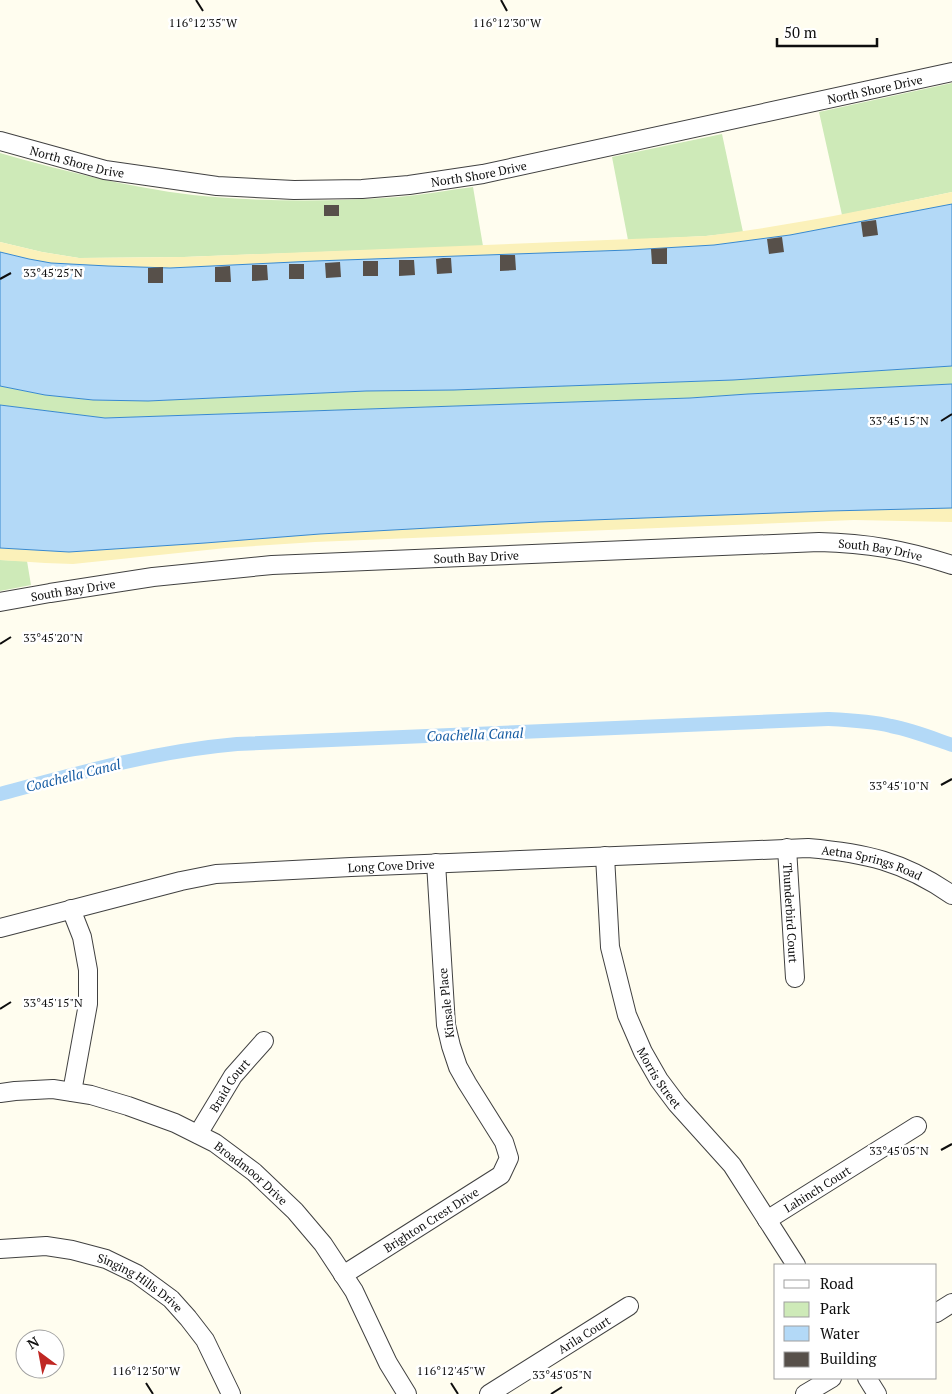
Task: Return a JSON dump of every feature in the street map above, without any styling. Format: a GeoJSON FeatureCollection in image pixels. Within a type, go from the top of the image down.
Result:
{"type":"FeatureCollection","features":[{"type":"Feature","properties":{"kind":"street","name":"North Shore Drive"},"geometry":{"type":"LineString","coordinates":[[0,141],[106,170],[217,186],[294,190],[362,189],[410,185],[484,174],[952,72]]}},
{"type":"Feature","properties":{"kind":"street","name":"South Bay Drive"},"geometry":{"type":"LineString","coordinates":[[0,602],[50,592],[153,577],[272,565],[770,544],[828,542],[869,545],[904,551],[952,565]]}},
{"type":"Feature","properties":{"kind":"street","name":"Long Cove Drive"},"geometry":{"type":"LineString","coordinates":[[0,928],[181,881],[216,874],[787,848]]}},
{"type":"Feature","properties":{"kind":"street","name":"Aetna Springs Road"},"geometry":{"type":"LineString","coordinates":[[787,848],[843,851],[872,856],[903,867],[952,894]]}},
{"type":"Feature","properties":{"kind":"street","name":"Thunderbird Court"},"geometry":{"type":"LineString","coordinates":[[787,848],[795,978]]}},
{"type":"Feature","properties":{"kind":"street","name":"Morris Street"},"geometry":{"type":"LineString","coordinates":[[605,856],[610,946],[627,1016],[643,1052],[676,1104],[732,1165],[795,1264]]}},
{"type":"Feature","properties":{"kind":"street","name":"Kinsale Place"},"geometry":{"type":"LineString","coordinates":[[436,863],[446,1025],[451,1046],[466,1083],[504,1142],[509,1158]]}},
{"type":"Feature","properties":{"kind":"street"},"geometry":{"type":"LineString","coordinates":[[71,909],[82,937],[88,970],[88,1004],[72,1092]]}},
{"type":"Feature","properties":{"kind":"street","name":"Braid Court"},"geometry":{"type":"LineString","coordinates":[[198,1134],[233,1076],[264,1041]]}},
{"type":"Feature","properties":{"kind":"street","name":"Broadmoor Drive"},"geometry":{"type":"LineString","coordinates":[[0,1094],[15,1091],[53,1089],[92,1095],[175,1123],[215,1143],[254,1172],[295,1211],[323,1244],[354,1291],[388,1363],[407,1394]]}},
{"type":"Feature","properties":{"kind":"street","name":"Lahinch Court"},"geometry":{"type":"LineString","coordinates":[[767,1220],[917,1126]]}},
{"type":"Feature","properties":{"kind":"street","name":"Brighton Crest Drive"},"geometry":{"type":"LineString","coordinates":[[343,1275],[501,1175],[509,1158]]}},
{"type":"Feature","properties":{"kind":"street","name":"Singing Hills Drive"},"geometry":{"type":"LineString","coordinates":[[0,1249],[46,1246],[72,1250],[106,1259],[136,1274],[171,1299],[188,1318],[204,1340],[231,1394]]}},
{"type":"Feature","properties":{"kind":"street"},"geometry":{"type":"LineString","coordinates":[[937,1312],[952,1303]]}},
{"type":"Feature","properties":{"kind":"street","name":"Arila Court"},"geometry":{"type":"LineString","coordinates":[[489,1394],[629,1306]]}},
{"type":"Feature","properties":{"kind":"street"},"geometry":{"type":"LineString","coordinates":[[805,1394],[830,1379]]}},
{"type":"Feature","properties":{"kind":"street"},"geometry":{"type":"LineString","coordinates":[[867,1379],[877,1394]]}},
{"type":"Feature","properties":{"kind":"green space"},"geometry":{"type":"Polygon","coordinates":[[[952,83],[952,192],[842,215],[819,112],[952,83]]]}},
{"type":"Feature","properties":{"kind":"green space"},"geometry":{"type":"Polygon","coordinates":[[[722,134],[743,232],[628,240],[612,157],[722,134]]]}},
{"type":"Feature","properties":{"kind":"green space"},"geometry":{"type":"Polygon","coordinates":[[[0,153],[120,183],[168,192],[219,197],[270,200],[347,200],[407,196],[473,187],[483,246],[184,257],[79,258],[42,252],[0,242],[0,153]]]}},
{"type":"Feature","properties":{"kind":"green space"},"geometry":{"type":"Polygon","coordinates":[[[952,366],[952,384],[690,398],[105,418],[0,405],[0,386],[45,395],[93,400],[149,401],[366,391],[454,390],[733,380],[952,366]]]}},
{"type":"Feature","properties":{"kind":"green space"},"geometry":{"type":"Polygon","coordinates":[[[0,560],[27,561],[31,585],[0,591],[0,560]]]}},
{"type":"Feature","properties":{"kind":"sand"},"geometry":{"type":"Polygon","coordinates":[[[952,192],[952,204],[790,235],[714,245],[170,268],[51,263],[0,252],[0,242],[79,258],[184,257],[706,236],[799,222],[952,192]]]}},
{"type":"Feature","properties":{"kind":"sand"},"geometry":{"type":"Polygon","coordinates":[[[934,507],[952,508],[952,522],[854,520],[315,542],[226,548],[73,564],[0,560],[0,548],[69,552],[320,534],[539,522],[934,507]]]}},
{"type":"Feature","properties":{"kind":"water"},"geometry":{"type":"Polygon","coordinates":[[[952,204],[952,366],[733,380],[454,390],[366,391],[148,401],[93,400],[45,395],[0,386],[0,252],[51,263],[170,268],[629,250],[714,245],[790,235],[952,204]]]}},
{"type":"Feature","properties":{"kind":"water"},"geometry":{"type":"Polygon","coordinates":[[[952,384],[952,508],[539,522],[320,534],[69,552],[0,548],[0,405],[105,418],[690,398],[952,384]]]}},
{"type":"Feature","properties":{"kind":"building"},"geometry":{"type":"Polygon","coordinates":[[[324,205],[339,205],[339,216],[324,216],[324,205]]]}},
{"type":"Feature","properties":{"kind":"building"},"geometry":{"type":"Polygon","coordinates":[[[876,220],[878,235],[863,237],[861,222],[876,220]]]}},
{"type":"Feature","properties":{"kind":"building"},"geometry":{"type":"Polygon","coordinates":[[[782,237],[784,252],[769,254],[767,239],[782,237]]]}},
{"type":"Feature","properties":{"kind":"building"},"geometry":{"type":"Polygon","coordinates":[[[667,248],[667,264],[652,264],[651,249],[667,248]]]}},
{"type":"Feature","properties":{"kind":"building"},"geometry":{"type":"Polygon","coordinates":[[[500,255],[515,255],[516,270],[500,271],[500,255]]]}},
{"type":"Feature","properties":{"kind":"building"},"geometry":{"type":"Polygon","coordinates":[[[451,258],[452,273],[437,274],[436,259],[451,258]]]}},
{"type":"Feature","properties":{"kind":"building"},"geometry":{"type":"Polygon","coordinates":[[[399,260],[414,260],[415,275],[399,276],[399,260]]]}},
{"type":"Feature","properties":{"kind":"building"},"geometry":{"type":"Polygon","coordinates":[[[363,261],[378,261],[378,276],[363,276],[363,261]]]}},
{"type":"Feature","properties":{"kind":"building"},"geometry":{"type":"Polygon","coordinates":[[[340,262],[341,277],[326,278],[325,263],[340,262]]]}},
{"type":"Feature","properties":{"kind":"building"},"geometry":{"type":"Polygon","coordinates":[[[289,264],[304,264],[304,279],[289,279],[289,264]]]}},
{"type":"Feature","properties":{"kind":"building"},"geometry":{"type":"Polygon","coordinates":[[[252,265],[267,265],[268,280],[252,281],[252,265]]]}},
{"type":"Feature","properties":{"kind":"building"},"geometry":{"type":"Polygon","coordinates":[[[230,266],[231,282],[215,282],[215,267],[230,266]]]}},
{"type":"Feature","properties":{"kind":"building"},"geometry":{"type":"Polygon","coordinates":[[[163,267],[163,283],[148,283],[148,268],[163,267]]]}},
{"type":"Feature","properties":{"kind":"waterway","name":"Coachella Canal"},"geometry":{"type":"LineString","coordinates":[[0,794],[147,757],[237,744],[828,719],[883,724],[952,745]]}}]}
